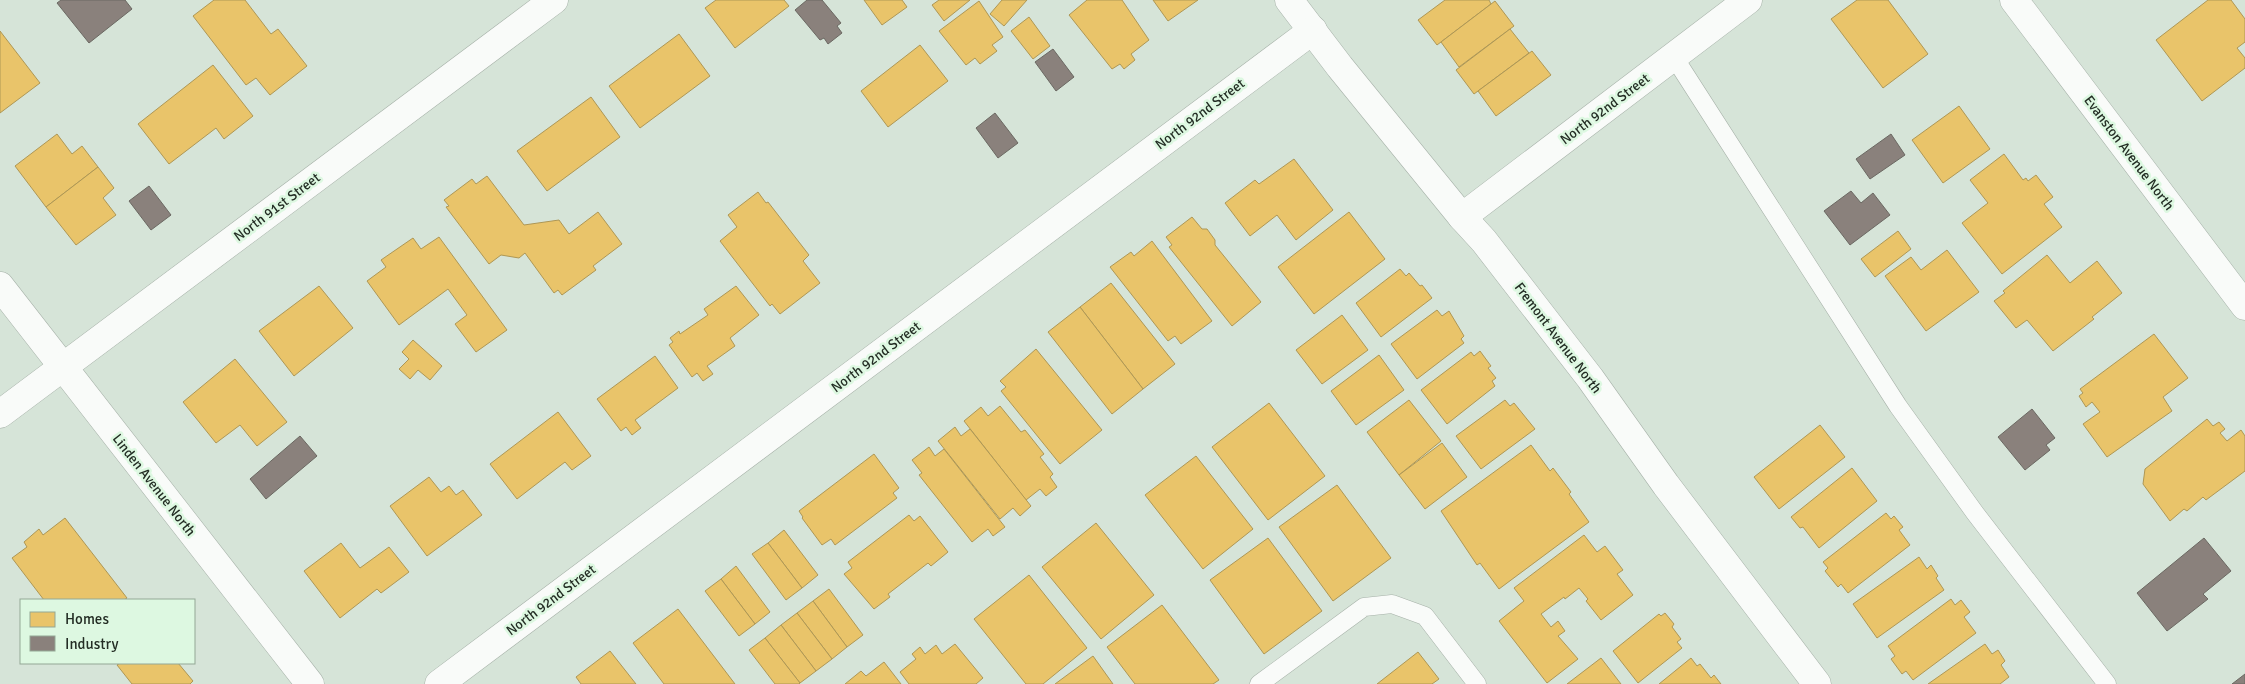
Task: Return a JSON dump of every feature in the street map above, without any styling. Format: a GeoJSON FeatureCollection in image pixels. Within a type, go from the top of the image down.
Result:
{"type":"FeatureCollection","features":[{"type":"Feature","properties":{"kind":"street","name":"North 91st Street"},"geometry":{"type":"LineString","coordinates":[[0,414],[554,0]]}},
{"type":"Feature","properties":{"kind":"street","name":"Fremont Avenue North"},"geometry":{"type":"LineString","coordinates":[[1289,0],[1462,218],[1484,241],[1590,378],[1666,485],[1817,684]]}},
{"type":"Feature","properties":{"kind":"street","name":"North 92nd Street"},"geometry":{"type":"LineString","coordinates":[[1462,218],[1748,0]]}},
{"type":"Feature","properties":{"kind":"street","name":"Evanston Avenue North"},"geometry":{"type":"LineString","coordinates":[[2014,0],[2245,306]]}},
{"type":"Feature","properties":{"kind":"street","name":"North 92nd Street"},"geometry":{"type":"LineString","coordinates":[[439,684],[1313,30]]}},
{"type":"Feature","properties":{"kind":"street","name":"Linden Avenue North"},"geometry":{"type":"LineString","coordinates":[[0,286],[310,684]]}},
{"type":"Feature","properties":{"kind":"lane"},"geometry":{"type":"LineString","coordinates":[[1674,57],[1898,406],[1975,513],[2107,684]]}},
{"type":"Feature","properties":{"kind":"lane"},"geometry":{"type":"LineString","coordinates":[[1259,684],[1364,607],[1392,604],[1426,616],[1477,684]]}},
{"type":"Feature","properties":{"kind":"building: Homes"},"geometry":{"type":"Polygon","coordinates":[[[214,0],[245,0],[271,34],[278,29],[307,66],[270,95],[256,78],[246,85],[193,16],[214,0]]]}},
{"type":"Feature","properties":{"kind":"building: Homes"},"geometry":{"type":"Polygon","coordinates":[[[716,0],[784,0],[789,6],[735,48],[705,8],[716,0]]]}},
{"type":"Feature","properties":{"kind":"building: Homes"},"geometry":{"type":"Polygon","coordinates":[[[864,0],[902,0],[907,7],[882,25],[864,0]]]}},
{"type":"Feature","properties":{"kind":"building: Homes"},"geometry":{"type":"Polygon","coordinates":[[[939,0],[970,0],[944,21],[932,5],[939,0]]]}},
{"type":"Feature","properties":{"kind":"building: Homes"},"geometry":{"type":"Polygon","coordinates":[[[1002,0],[1027,0],[1004,26],[990,14],[1002,0]]]}},
{"type":"Feature","properties":{"kind":"building: Homes"},"geometry":{"type":"Polygon","coordinates":[[[1087,0],[1122,0],[1149,40],[1131,54],[1135,60],[1124,69],[1120,64],[1112,69],[1069,15],[1087,0]]]}},
{"type":"Feature","properties":{"kind":"building: Homes"},"geometry":{"type":"Polygon","coordinates":[[[1153,0],[1198,0],[1168,21],[1153,0]]]}},
{"type":"Feature","properties":{"kind":"building: Homes"},"geometry":{"type":"Polygon","coordinates":[[[1445,0],[1489,0],[1491,4],[1437,45],[1418,20],[1445,0]]]}},
{"type":"Feature","properties":{"kind":"building: Homes"},"geometry":{"type":"Polygon","coordinates":[[[1857,0],[1888,0],[1928,54],[1883,88],[1831,19],[1857,0]]]}},
{"type":"Feature","properties":{"kind":"building: Homes"},"geometry":{"type":"Polygon","coordinates":[[[2208,0],[2231,0],[2245,19],[2245,42],[2237,48],[2245,58],[2245,68],[2202,101],[2156,40],[2208,0]]]}},
{"type":"Feature","properties":{"kind":"building: Homes"},"geometry":{"type":"Polygon","coordinates":[[[979,1],[1003,37],[992,45],[997,51],[980,64],[975,58],[966,65],[939,31],[979,1]]]}},
{"type":"Feature","properties":{"kind":"building: Homes"},"geometry":{"type":"Polygon","coordinates":[[[1495,1],[1514,26],[1459,67],[1441,42],[1495,1]]]}},
{"type":"Feature","properties":{"kind":"building: Homes"},"geometry":{"type":"Polygon","coordinates":[[[1029,17],[1050,46],[1033,59],[1011,31],[1029,17]]]}},
{"type":"Feature","properties":{"kind":"building: Homes"},"geometry":{"type":"Polygon","coordinates":[[[1510,29],[1529,53],[1474,94],[1456,70],[1510,29]]]}},
{"type":"Feature","properties":{"kind":"building: Homes"},"geometry":{"type":"Polygon","coordinates":[[[0,31],[40,83],[0,113],[0,31]]]}},
{"type":"Feature","properties":{"kind":"building: Homes"},"geometry":{"type":"Polygon","coordinates":[[[679,34],[710,76],[640,128],[609,86],[679,34]]]}},
{"type":"Feature","properties":{"kind":"building: Homes"},"geometry":{"type":"Polygon","coordinates":[[[920,45],[948,81],[888,127],[861,91],[920,45]]]}},
{"type":"Feature","properties":{"kind":"building: Homes"},"geometry":{"type":"Polygon","coordinates":[[[1532,51],[1551,75],[1496,116],[1478,91],[1532,51]]]}},
{"type":"Feature","properties":{"kind":"building: Homes"},"geometry":{"type":"Polygon","coordinates":[[[213,65],[253,116],[224,139],[216,128],[169,164],[138,124],[213,65]]]}},
{"type":"Feature","properties":{"kind":"building: Homes"},"geometry":{"type":"Polygon","coordinates":[[[591,97],[620,137],[547,191],[517,151],[591,97]]]}},
{"type":"Feature","properties":{"kind":"building: Homes"},"geometry":{"type":"Polygon","coordinates":[[[1959,106],[1990,149],[1943,183],[1912,140],[1959,106]]]}},
{"type":"Feature","properties":{"kind":"building: Homes"},"geometry":{"type":"Polygon","coordinates":[[[57,134],[72,154],[82,146],[98,167],[46,207],[15,166],[57,134]]]}},
{"type":"Feature","properties":{"kind":"building: Homes"},"geometry":{"type":"Polygon","coordinates":[[[2004,154],[2023,180],[2026,178],[2028,181],[2036,175],[2053,197],[2044,204],[2062,227],[2002,274],[1962,223],[1988,203],[1970,180],[2004,154]]]}},
{"type":"Feature","properties":{"kind":"building: Homes"},"geometry":{"type":"Polygon","coordinates":[[[1294,159],[1333,210],[1296,240],[1277,215],[1250,236],[1225,203],[1255,180],[1259,184],[1294,159]]]}},
{"type":"Feature","properties":{"kind":"building: Homes"},"geometry":{"type":"Polygon","coordinates":[[[98,167],[114,188],[103,198],[116,215],[76,245],[46,207],[98,167]]]}},
{"type":"Feature","properties":{"kind":"building: Homes"},"geometry":{"type":"Polygon","coordinates":[[[487,176],[524,225],[559,220],[569,234],[598,212],[622,244],[593,266],[596,270],[562,295],[558,290],[554,293],[525,253],[519,258],[501,255],[489,264],[446,207],[449,206],[444,200],[472,179],[476,184],[487,176]]]}},
{"type":"Feature","properties":{"kind":"building: Homes"},"geometry":{"type":"Polygon","coordinates":[[[758,192],[809,255],[803,261],[820,283],[780,314],[772,304],[770,306],[720,241],[737,227],[728,215],[758,192]]]}},
{"type":"Feature","properties":{"kind":"building: Homes"},"geometry":{"type":"Polygon","coordinates":[[[1349,212],[1385,259],[1314,314],[1278,267],[1349,212]]]}},
{"type":"Feature","properties":{"kind":"building: Homes"},"geometry":{"type":"Polygon","coordinates":[[[1192,217],[1202,229],[1207,229],[1215,240],[1215,245],[1261,302],[1232,326],[1169,247],[1172,245],[1166,237],[1192,217]]]}},
{"type":"Feature","properties":{"kind":"building: Homes"},"geometry":{"type":"Polygon","coordinates":[[[1898,231],[1911,249],[1875,277],[1861,259],[1898,231]]]}},
{"type":"Feature","properties":{"kind":"building: Homes"},"geometry":{"type":"Polygon","coordinates":[[[439,237],[507,330],[476,352],[455,324],[467,315],[448,289],[399,325],[367,281],[386,267],[381,260],[413,238],[421,249],[439,237]]]}},
{"type":"Feature","properties":{"kind":"building: Homes"},"geometry":{"type":"Polygon","coordinates":[[[1152,241],[1212,321],[1181,344],[1175,336],[1168,341],[1110,267],[1131,252],[1134,256],[1152,241]]]}},
{"type":"Feature","properties":{"kind":"building: Homes"},"geometry":{"type":"Polygon","coordinates":[[[1947,250],[1979,292],[1926,331],[1885,276],[1911,257],[1921,270],[1947,250]]]}},
{"type":"Feature","properties":{"kind":"building: Homes"},"geometry":{"type":"Polygon","coordinates":[[[2047,255],[2070,283],[2097,261],[2122,293],[2092,317],[2094,319],[2053,351],[2027,320],[2016,328],[1994,301],[2005,293],[2003,291],[2047,255]]]}},
{"type":"Feature","properties":{"kind":"building: Homes"},"geometry":{"type":"Polygon","coordinates":[[[1400,269],[1406,276],[1409,273],[1432,298],[1381,337],[1356,303],[1400,269]]]}},
{"type":"Feature","properties":{"kind":"building: Homes"},"geometry":{"type":"Polygon","coordinates":[[[1111,283],[1175,364],[1143,389],[1080,307],[1111,283]]]}},
{"type":"Feature","properties":{"kind":"building: Homes"},"geometry":{"type":"Polygon","coordinates":[[[319,286],[353,328],[294,376],[259,331],[319,286]]]}},
{"type":"Feature","properties":{"kind":"building: Homes"},"geometry":{"type":"Polygon","coordinates":[[[736,286],[759,315],[730,338],[735,346],[707,366],[713,374],[703,381],[697,373],[692,377],[669,345],[673,342],[670,338],[679,331],[680,334],[708,315],[704,309],[736,286]]]}},
{"type":"Feature","properties":{"kind":"building: Homes"},"geometry":{"type":"Polygon","coordinates":[[[1080,307],[1143,389],[1112,414],[1048,332],[1080,307]]]}},
{"type":"Feature","properties":{"kind":"building: Homes"},"geometry":{"type":"Polygon","coordinates":[[[1437,310],[1442,316],[1449,311],[1464,336],[1461,339],[1464,343],[1417,379],[1391,344],[1437,310]]]}},
{"type":"Feature","properties":{"kind":"building: Homes"},"geometry":{"type":"Polygon","coordinates":[[[1342,315],[1368,350],[1322,384],[1296,350],[1342,315]]]}},
{"type":"Feature","properties":{"kind":"building: Homes"},"geometry":{"type":"Polygon","coordinates":[[[2154,334],[2188,378],[2163,397],[2172,411],[2107,457],[2083,424],[2100,412],[2092,402],[2086,407],[2079,396],[2083,393],[2080,389],[2154,334]]]}},
{"type":"Feature","properties":{"kind":"building: Homes"},"geometry":{"type":"Polygon","coordinates":[[[413,340],[442,366],[430,380],[418,370],[410,379],[399,369],[409,359],[402,352],[413,340]]]}},
{"type":"Feature","properties":{"kind":"building: Homes"},"geometry":{"type":"Polygon","coordinates":[[[1036,349],[1102,430],[1060,464],[1001,391],[1006,387],[1000,381],[1036,349]]]}},
{"type":"Feature","properties":{"kind":"building: Homes"},"geometry":{"type":"Polygon","coordinates":[[[1480,351],[1491,366],[1488,368],[1496,378],[1492,381],[1495,386],[1447,424],[1421,390],[1471,352],[1474,356],[1480,351]]]}},
{"type":"Feature","properties":{"kind":"building: Homes"},"geometry":{"type":"Polygon","coordinates":[[[1379,355],[1404,390],[1356,425],[1331,391],[1379,355]]]}},
{"type":"Feature","properties":{"kind":"building: Homes"},"geometry":{"type":"Polygon","coordinates":[[[655,356],[678,388],[635,420],[641,428],[632,435],[626,427],[621,431],[597,399],[655,356]]]}},
{"type":"Feature","properties":{"kind":"building: Homes"},"geometry":{"type":"Polygon","coordinates":[[[235,359],[287,422],[257,446],[240,425],[216,443],[183,402],[235,359]]]}},
{"type":"Feature","properties":{"kind":"building: Homes"},"geometry":{"type":"Polygon","coordinates":[[[1409,400],[1441,441],[1399,475],[1367,432],[1409,400]]]}},
{"type":"Feature","properties":{"kind":"building: Homes"},"geometry":{"type":"Polygon","coordinates":[[[1505,400],[1510,406],[1514,403],[1535,429],[1481,469],[1456,436],[1505,400]]]}},
{"type":"Feature","properties":{"kind":"building: Homes"},"geometry":{"type":"Polygon","coordinates":[[[1269,403],[1325,476],[1268,520],[1212,447],[1269,403]]]}},
{"type":"Feature","properties":{"kind":"building: Homes"},"geometry":{"type":"Polygon","coordinates":[[[1000,406],[1021,432],[1025,430],[1044,454],[1040,457],[1053,474],[1050,477],[1057,487],[1046,496],[1040,489],[1026,500],[964,421],[981,407],[988,416],[1000,406]]]}},
{"type":"Feature","properties":{"kind":"building: Homes"},"geometry":{"type":"Polygon","coordinates":[[[558,412],[591,456],[572,470],[565,462],[517,499],[490,464],[558,412]]]}},
{"type":"Feature","properties":{"kind":"building: Homes"},"geometry":{"type":"Polygon","coordinates":[[[2207,419],[2213,426],[2219,422],[2225,429],[2220,433],[2227,441],[2241,430],[2245,436],[2245,471],[2206,500],[2203,497],[2187,511],[2184,509],[2170,521],[2143,484],[2145,469],[2207,419]]]}},
{"type":"Feature","properties":{"kind":"building: Homes"},"geometry":{"type":"Polygon","coordinates":[[[1820,425],[1845,457],[1779,509],[1754,477],[1820,425]]]}},
{"type":"Feature","properties":{"kind":"building: Homes"},"geometry":{"type":"Polygon","coordinates":[[[955,427],[961,436],[970,429],[1031,506],[1020,516],[1013,508],[1000,519],[938,441],[955,427]]]}},
{"type":"Feature","properties":{"kind":"building: Homes"},"geometry":{"type":"Polygon","coordinates":[[[1442,443],[1467,477],[1425,509],[1399,475],[1442,443]]]}},
{"type":"Feature","properties":{"kind":"building: Homes"},"geometry":{"type":"Polygon","coordinates":[[[1531,445],[1550,471],[1553,468],[1571,492],[1569,494],[1589,522],[1499,589],[1480,563],[1477,565],[1441,511],[1531,445]]]}},
{"type":"Feature","properties":{"kind":"building: Homes"},"geometry":{"type":"Polygon","coordinates":[[[929,447],[935,456],[944,449],[1005,527],[993,536],[988,529],[972,542],[919,475],[922,473],[912,460],[929,447]]]}},
{"type":"Feature","properties":{"kind":"building: Homes"},"geometry":{"type":"Polygon","coordinates":[[[874,454],[899,488],[893,493],[897,498],[835,545],[831,539],[822,545],[799,511],[874,454]]]}},
{"type":"Feature","properties":{"kind":"building: Homes"},"geometry":{"type":"Polygon","coordinates":[[[1196,456],[1253,529],[1203,569],[1145,495],[1196,456]]]}},
{"type":"Feature","properties":{"kind":"building: Homes"},"geometry":{"type":"Polygon","coordinates":[[[1852,468],[1877,501],[1819,548],[1803,527],[1800,528],[1791,517],[1852,468]]]}},
{"type":"Feature","properties":{"kind":"building: Homes"},"geometry":{"type":"Polygon","coordinates":[[[429,477],[441,492],[449,486],[456,495],[463,490],[482,515],[427,556],[390,506],[429,477]]]}},
{"type":"Feature","properties":{"kind":"building: Homes"},"geometry":{"type":"Polygon","coordinates":[[[1337,485],[1391,558],[1333,601],[1279,527],[1337,485]]]}},
{"type":"Feature","properties":{"kind":"building: Homes"},"geometry":{"type":"Polygon","coordinates":[[[1886,513],[1891,519],[1894,516],[1903,527],[1899,530],[1910,545],[1848,593],[1841,584],[1838,587],[1825,571],[1828,568],[1823,562],[1886,513]]]}},
{"type":"Feature","properties":{"kind":"building: Homes"},"geometry":{"type":"Polygon","coordinates":[[[909,515],[914,521],[920,516],[948,552],[931,566],[928,563],[888,594],[890,597],[874,609],[844,574],[852,568],[848,562],[909,515]]]}},
{"type":"Feature","properties":{"kind":"building: Homes"},"geometry":{"type":"Polygon","coordinates":[[[65,518],[127,598],[43,599],[12,558],[27,547],[24,542],[39,529],[43,535],[65,518]]]}},
{"type":"Feature","properties":{"kind":"building: Homes"},"geometry":{"type":"Polygon","coordinates":[[[1096,523],[1154,595],[1101,639],[1042,567],[1096,523]]]}},
{"type":"Feature","properties":{"kind":"building: Homes"},"geometry":{"type":"Polygon","coordinates":[[[784,530],[818,575],[802,588],[768,543],[784,530]]]}},
{"type":"Feature","properties":{"kind":"building: Homes"},"geometry":{"type":"Polygon","coordinates":[[[1584,535],[1597,552],[1605,546],[1623,570],[1617,574],[1633,595],[1601,620],[1586,601],[1588,599],[1579,588],[1541,614],[1551,627],[1558,621],[1565,631],[1558,636],[1578,659],[1547,683],[1499,621],[1524,601],[1514,588],[1584,535]]]}},
{"type":"Feature","properties":{"kind":"building: Homes"},"geometry":{"type":"Polygon","coordinates":[[[1268,538],[1322,611],[1264,654],[1210,580],[1268,538]]]}},
{"type":"Feature","properties":{"kind":"building: Homes"},"geometry":{"type":"Polygon","coordinates":[[[341,543],[360,568],[389,547],[409,572],[381,593],[377,589],[340,618],[304,571],[341,543]]]}},
{"type":"Feature","properties":{"kind":"building: Homes"},"geometry":{"type":"Polygon","coordinates":[[[768,543],[802,588],[786,600],[752,554],[768,543]]]}},
{"type":"Feature","properties":{"kind":"building: Homes"},"geometry":{"type":"Polygon","coordinates":[[[1919,557],[1927,569],[1931,565],[1938,576],[1936,578],[1944,590],[1877,638],[1853,604],[1919,557]]]}},
{"type":"Feature","properties":{"kind":"building: Homes"},"geometry":{"type":"Polygon","coordinates":[[[736,566],[770,612],[755,624],[721,579],[736,566]]]}},
{"type":"Feature","properties":{"kind":"building: Homes"},"geometry":{"type":"Polygon","coordinates":[[[1029,575],[1087,648],[1043,684],[1026,684],[974,619],[1029,575]]]}},
{"type":"Feature","properties":{"kind":"building: Homes"},"geometry":{"type":"Polygon","coordinates":[[[721,579],[755,624],[739,636],[705,591],[721,579]]]}},
{"type":"Feature","properties":{"kind":"building: Homes"},"geometry":{"type":"Polygon","coordinates":[[[829,589],[863,635],[847,647],[813,601],[829,589]]]}},
{"type":"Feature","properties":{"kind":"building: Homes"},"geometry":{"type":"Polygon","coordinates":[[[1951,599],[1955,605],[1961,600],[1970,612],[1964,617],[1976,633],[1913,680],[1906,671],[1902,674],[1891,659],[1895,656],[1888,646],[1951,599]]]}},
{"type":"Feature","properties":{"kind":"building: Homes"},"geometry":{"type":"Polygon","coordinates":[[[813,601],[847,647],[832,659],[797,613],[813,601]]]}},
{"type":"Feature","properties":{"kind":"building: Homes"},"geometry":{"type":"Polygon","coordinates":[[[1162,605],[1219,680],[1213,684],[1135,684],[1107,647],[1162,605]]]}},
{"type":"Feature","properties":{"kind":"building: Homes"},"geometry":{"type":"Polygon","coordinates":[[[678,609],[735,684],[664,684],[633,643],[678,609]]]}},
{"type":"Feature","properties":{"kind":"building: Homes"},"geometry":{"type":"Polygon","coordinates":[[[797,613],[832,659],[816,671],[781,625],[797,613]]]}},
{"type":"Feature","properties":{"kind":"building: Homes"},"geometry":{"type":"Polygon","coordinates":[[[1665,613],[1674,624],[1672,627],[1681,639],[1677,642],[1682,648],[1638,683],[1613,651],[1659,614],[1661,616],[1665,613]]]}},
{"type":"Feature","properties":{"kind":"building: Homes"},"geometry":{"type":"Polygon","coordinates":[[[781,625],[816,671],[800,683],[765,638],[781,625]]]}},
{"type":"Feature","properties":{"kind":"building: Homes"},"geometry":{"type":"Polygon","coordinates":[[[765,638],[799,684],[775,684],[749,650],[765,638]]]}},
{"type":"Feature","properties":{"kind":"building: Homes"},"geometry":{"type":"Polygon","coordinates":[[[955,644],[983,678],[976,684],[909,684],[900,672],[916,659],[912,654],[920,647],[925,654],[936,645],[942,654],[955,644]]]}},
{"type":"Feature","properties":{"kind":"building: Homes"},"geometry":{"type":"Polygon","coordinates":[[[1985,644],[1992,654],[1998,650],[2005,661],[2001,665],[2009,677],[2000,684],[1928,684],[1985,644]]]}},
{"type":"Feature","properties":{"kind":"building: Homes"},"geometry":{"type":"Polygon","coordinates":[[[610,651],[636,684],[581,684],[576,677],[610,651]]]}},
{"type":"Feature","properties":{"kind":"building: Homes"},"geometry":{"type":"Polygon","coordinates":[[[1418,652],[1439,679],[1432,684],[1377,684],[1418,652]]]}},
{"type":"Feature","properties":{"kind":"building: Homes"},"geometry":{"type":"Polygon","coordinates":[[[1093,656],[1113,684],[1055,684],[1093,656]]]}},
{"type":"Feature","properties":{"kind":"building: Homes"},"geometry":{"type":"Polygon","coordinates":[[[1601,658],[1621,684],[1567,684],[1601,658]]]}},
{"type":"Feature","properties":{"kind":"building: Homes"},"geometry":{"type":"Polygon","coordinates":[[[1691,658],[1697,666],[1700,664],[1711,678],[1714,675],[1721,684],[1659,684],[1691,658]]]}},
{"type":"Feature","properties":{"kind":"building: Homes"},"geometry":{"type":"Polygon","coordinates":[[[884,662],[901,684],[845,684],[861,671],[866,676],[884,662]]]}},
{"type":"Feature","properties":{"kind":"building: Homes"},"geometry":{"type":"Polygon","coordinates":[[[179,664],[193,681],[190,684],[132,684],[117,665],[179,664]]]}},
{"type":"Feature","properties":{"kind":"building: Industry"},"geometry":{"type":"Polygon","coordinates":[[[61,0],[125,0],[132,9],[89,43],[57,3],[61,0]]]}},
{"type":"Feature","properties":{"kind":"building: Industry"},"geometry":{"type":"Polygon","coordinates":[[[807,0],[822,0],[841,23],[837,26],[842,33],[828,44],[824,38],[820,40],[795,10],[807,0]]]}},
{"type":"Feature","properties":{"kind":"building: Industry"},"geometry":{"type":"Polygon","coordinates":[[[1053,49],[1074,77],[1056,91],[1035,62],[1053,49]]]}},
{"type":"Feature","properties":{"kind":"building: Industry"},"geometry":{"type":"Polygon","coordinates":[[[995,113],[1018,143],[998,158],[976,128],[995,113]]]}},
{"type":"Feature","properties":{"kind":"building: Industry"},"geometry":{"type":"Polygon","coordinates":[[[1891,134],[1905,155],[1870,179],[1856,159],[1891,134]]]}},
{"type":"Feature","properties":{"kind":"building: Industry"},"geometry":{"type":"Polygon","coordinates":[[[149,186],[171,215],[151,230],[129,201],[149,186]]]}},
{"type":"Feature","properties":{"kind":"building: Industry"},"geometry":{"type":"Polygon","coordinates":[[[1851,191],[1861,203],[1873,193],[1890,215],[1850,245],[1824,211],[1851,191]]]}},
{"type":"Feature","properties":{"kind":"building: Industry"},"geometry":{"type":"Polygon","coordinates":[[[2032,409],[2055,438],[2046,445],[2050,450],[2025,470],[1998,437],[2032,409]]]}},
{"type":"Feature","properties":{"kind":"building: Industry"},"geometry":{"type":"Polygon","coordinates":[[[300,436],[317,456],[266,499],[250,479],[300,436]]]}},
{"type":"Feature","properties":{"kind":"building: Industry"},"geometry":{"type":"Polygon","coordinates":[[[2204,538],[2231,571],[2203,594],[2208,599],[2167,631],[2137,593],[2204,538]]]}},
{"type":"Feature","properties":{"kind":"building: Industry"},"geometry":{"type":"Polygon","coordinates":[[[2245,674],[2245,684],[2232,684],[2245,674]]]}}]}
